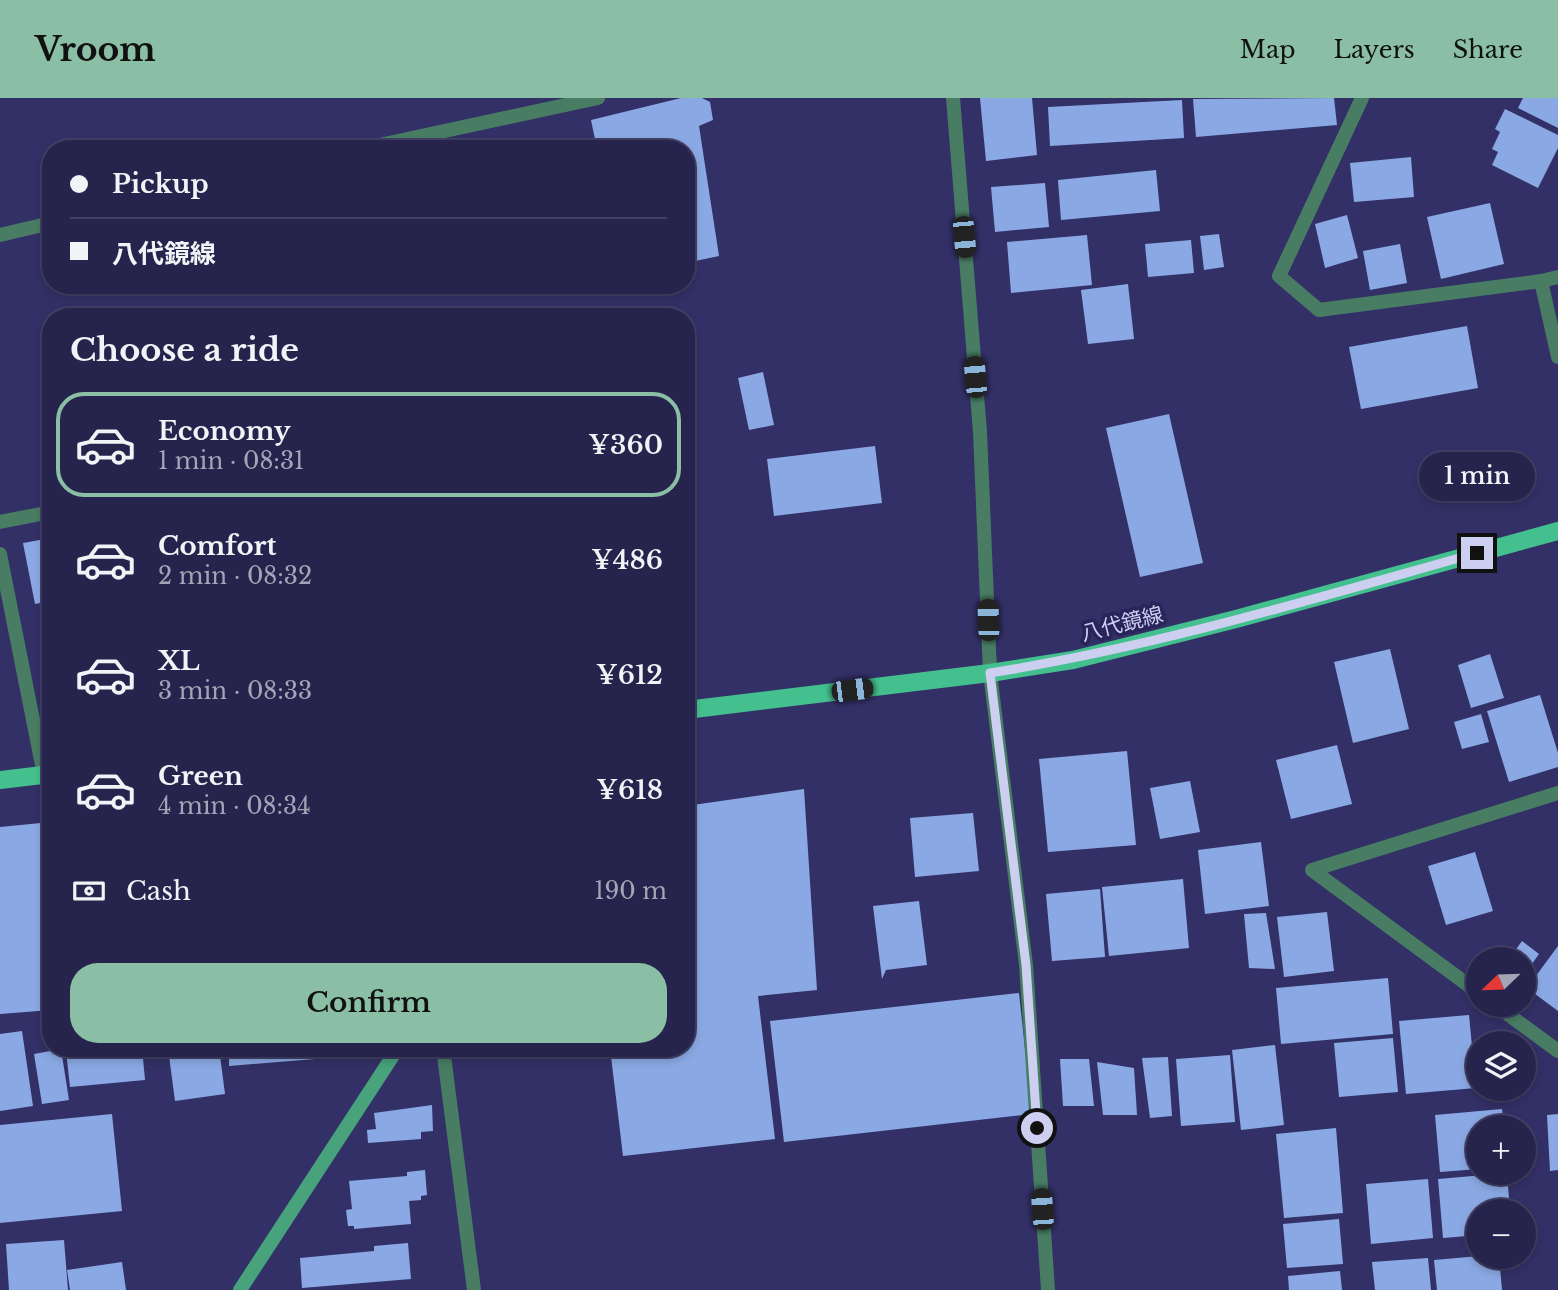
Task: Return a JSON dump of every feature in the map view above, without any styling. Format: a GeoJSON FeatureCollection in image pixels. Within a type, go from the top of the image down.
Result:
{"type":"FeatureCollection","features":[{"type":"Feature","properties":{"kind":"main road","name":"八代鏡線"},"geometry":{"type":"LineString","coordinates":[[695,709],[990,673],[1073,660],[1236,619],[1558,531]]}},
{"type":"Feature","properties":{"kind":"main road"},"geometry":{"type":"LineString","coordinates":[[0,780],[42,776]]}},
{"type":"Feature","properties":{"kind":"main road"},"geometry":{"type":"LineString","coordinates":[[240,1290],[392,1057]]}},
{"type":"Feature","properties":{"kind":"street"},"geometry":{"type":"LineString","coordinates":[[403,140],[598,98]]}},
{"type":"Feature","properties":{"kind":"street"},"geometry":{"type":"LineString","coordinates":[[953,98],[980,432],[990,673],[1026,965],[1048,1290]]}},
{"type":"Feature","properties":{"kind":"street"},"geometry":{"type":"LineString","coordinates":[[1363,98],[1279,276],[1320,310],[1558,277]]}},
{"type":"Feature","properties":{"kind":"street"},"geometry":{"type":"LineString","coordinates":[[0,235],[42,225]]}},
{"type":"Feature","properties":{"kind":"street"},"geometry":{"type":"LineString","coordinates":[[1541,281],[1558,357]]}},
{"type":"Feature","properties":{"kind":"street"},"geometry":{"type":"LineString","coordinates":[[0,522],[42,514]]}},
{"type":"Feature","properties":{"kind":"street"},"geometry":{"type":"LineString","coordinates":[[0,554],[42,751]]}},
{"type":"Feature","properties":{"kind":"street"},"geometry":{"type":"LineString","coordinates":[[1466,983],[1312,870],[1558,793]]}},
{"type":"Feature","properties":{"kind":"street"},"geometry":{"type":"LineString","coordinates":[[1512,1017],[1558,1051]]}},
{"type":"Feature","properties":{"kind":"street"},"geometry":{"type":"LineString","coordinates":[[444,1057],[474,1290]]}},
{"type":"Feature","properties":{"kind":"building"},"geometry":{"type":"Polygon","coordinates":[[[681,98],[702,98],[710,102],[713,120],[699,126],[719,256],[695,261],[695,140],[595,140],[591,120],[681,98]]]}},
{"type":"Feature","properties":{"kind":"building"},"geometry":{"type":"Polygon","coordinates":[[[980,98],[1032,98],[1037,155],[986,161],[980,98]]]}},
{"type":"Feature","properties":{"kind":"building"},"geometry":{"type":"Polygon","coordinates":[[[1334,98],[1337,125],[1196,137],[1193,99],[1334,98]]]}},
{"type":"Feature","properties":{"kind":"building"},"geometry":{"type":"Polygon","coordinates":[[[1523,98],[1558,98],[1558,128],[1518,108],[1523,98]]]}},
{"type":"Feature","properties":{"kind":"building"},"geometry":{"type":"Polygon","coordinates":[[[1182,100],[1184,138],[1050,146],[1048,107],[1182,100]]]}},
{"type":"Feature","properties":{"kind":"building"},"geometry":{"type":"Polygon","coordinates":[[[1505,109],[1558,135],[1558,148],[1538,188],[1492,165],[1498,152],[1492,149],[1500,132],[1495,129],[1505,109]]]}},
{"type":"Feature","properties":{"kind":"building"},"geometry":{"type":"Polygon","coordinates":[[[1411,157],[1414,197],[1354,202],[1350,163],[1411,157]]]}},
{"type":"Feature","properties":{"kind":"building"},"geometry":{"type":"Polygon","coordinates":[[[1156,170],[1160,211],[1061,220],[1058,180],[1156,170]]]}},
{"type":"Feature","properties":{"kind":"building"},"geometry":{"type":"Polygon","coordinates":[[[1045,183],[1049,227],[995,232],[991,187],[1045,183]]]}},
{"type":"Feature","properties":{"kind":"building"},"geometry":{"type":"Polygon","coordinates":[[[1490,203],[1504,264],[1441,279],[1427,217],[1490,203]]]}},
{"type":"Feature","properties":{"kind":"building"},"geometry":{"type":"Polygon","coordinates":[[[1347,215],[1358,258],[1325,268],[1315,224],[1347,215]]]}},
{"type":"Feature","properties":{"kind":"building"},"geometry":{"type":"Polygon","coordinates":[[[1219,234],[1224,267],[1204,270],[1200,236],[1219,234]]]}},
{"type":"Feature","properties":{"kind":"building"},"geometry":{"type":"Polygon","coordinates":[[[1087,235],[1092,285],[1011,293],[1007,242],[1087,235]]]}},
{"type":"Feature","properties":{"kind":"building"},"geometry":{"type":"Polygon","coordinates":[[[1191,240],[1194,273],[1148,277],[1145,244],[1191,240]]]}},
{"type":"Feature","properties":{"kind":"building"},"geometry":{"type":"Polygon","coordinates":[[[1400,244],[1407,283],[1370,290],[1363,251],[1400,244]]]}},
{"type":"Feature","properties":{"kind":"building"},"geometry":{"type":"Polygon","coordinates":[[[1128,284],[1134,339],[1088,344],[1081,290],[1128,284]]]}},
{"type":"Feature","properties":{"kind":"building"},"geometry":{"type":"Polygon","coordinates":[[[1467,326],[1478,388],[1361,409],[1349,347],[1467,326]]]}},
{"type":"Feature","properties":{"kind":"building"},"geometry":{"type":"Polygon","coordinates":[[[763,372],[774,425],[749,430],[738,378],[763,372]]]}},
{"type":"Feature","properties":{"kind":"building"},"geometry":{"type":"Polygon","coordinates":[[[1169,414],[1203,563],[1140,577],[1106,428],[1169,414]]]}},
{"type":"Feature","properties":{"kind":"building"},"geometry":{"type":"Polygon","coordinates":[[[875,446],[882,503],[774,516],[767,459],[875,446]]]}},
{"type":"Feature","properties":{"kind":"building"},"geometry":{"type":"Polygon","coordinates":[[[42,540],[42,603],[35,604],[23,543],[42,540]]]}},
{"type":"Feature","properties":{"kind":"building"},"geometry":{"type":"Polygon","coordinates":[[[1390,649],[1409,729],[1353,743],[1334,662],[1390,649]]]}},
{"type":"Feature","properties":{"kind":"building"},"geometry":{"type":"Polygon","coordinates":[[[1490,654],[1504,698],[1471,708],[1458,665],[1490,654]]]}},
{"type":"Feature","properties":{"kind":"building"},"geometry":{"type":"Polygon","coordinates":[[[1540,695],[1558,753],[1558,767],[1509,782],[1487,711],[1540,695]]]}},
{"type":"Feature","properties":{"kind":"building"},"geometry":{"type":"Polygon","coordinates":[[[1481,714],[1489,742],[1462,749],[1454,722],[1481,714]]]}},
{"type":"Feature","properties":{"kind":"building"},"geometry":{"type":"Polygon","coordinates":[[[1337,745],[1352,804],[1291,819],[1276,760],[1337,745]]]}},
{"type":"Feature","properties":{"kind":"building"},"geometry":{"type":"Polygon","coordinates":[[[1127,751],[1136,845],[1048,852],[1039,759],[1127,751]]]}},
{"type":"Feature","properties":{"kind":"building"},"geometry":{"type":"Polygon","coordinates":[[[1190,781],[1200,832],[1160,839],[1150,788],[1190,781]]]}},
{"type":"Feature","properties":{"kind":"building"},"geometry":{"type":"Polygon","coordinates":[[[804,789],[817,990],[758,996],[775,1139],[623,1156],[611,1057],[695,1057],[695,805],[804,789]]]}},
{"type":"Feature","properties":{"kind":"building"},"geometry":{"type":"Polygon","coordinates":[[[973,813],[979,871],[915,877],[910,818],[973,813]]]}},
{"type":"Feature","properties":{"kind":"building"},"geometry":{"type":"Polygon","coordinates":[[[41,823],[42,1011],[0,1014],[0,827],[41,823]]]}},
{"type":"Feature","properties":{"kind":"building"},"geometry":{"type":"Polygon","coordinates":[[[1261,842],[1269,906],[1205,914],[1198,850],[1261,842]]]}},
{"type":"Feature","properties":{"kind":"building"},"geometry":{"type":"Polygon","coordinates":[[[1475,852],[1493,911],[1446,925],[1428,866],[1475,852]]]}},
{"type":"Feature","properties":{"kind":"building"},"geometry":{"type":"Polygon","coordinates":[[[1183,879],[1189,948],[1109,956],[1102,887],[1183,879]]]}},
{"type":"Feature","properties":{"kind":"building"},"geometry":{"type":"Polygon","coordinates":[[[1100,889],[1105,957],[1052,961],[1046,894],[1100,889]]]}},
{"type":"Feature","properties":{"kind":"building"},"geometry":{"type":"Polygon","coordinates":[[[919,901],[927,965],[886,970],[882,979],[873,906],[919,901]]]}},
{"type":"Feature","properties":{"kind":"building"},"geometry":{"type":"Polygon","coordinates":[[[1327,912],[1334,971],[1284,977],[1277,917],[1327,912]]]}},
{"type":"Feature","properties":{"kind":"building"},"geometry":{"type":"Polygon","coordinates":[[[1266,913],[1275,969],[1249,968],[1244,914],[1266,913]]]}},
{"type":"Feature","properties":{"kind":"building"},"geometry":{"type":"Polygon","coordinates":[[[1522,941],[1530,947],[1518,947],[1522,941]]]}},
{"type":"Feature","properties":{"kind":"building"},"geometry":{"type":"Polygon","coordinates":[[[1558,946],[1558,1011],[1536,995],[1536,976],[1558,946]]]}},
{"type":"Feature","properties":{"kind":"building"},"geometry":{"type":"Polygon","coordinates":[[[1388,978],[1393,1034],[1281,1044],[1276,988],[1388,978]]]}},
{"type":"Feature","properties":{"kind":"building"},"geometry":{"type":"Polygon","coordinates":[[[1019,993],[1032,1114],[784,1142],[770,1021],[1019,993]]]}},
{"type":"Feature","properties":{"kind":"building"},"geometry":{"type":"Polygon","coordinates":[[[1469,1017],[1471,1031],[1466,1031],[1466,1089],[1406,1094],[1399,1021],[1469,1017]]]}},
{"type":"Feature","properties":{"kind":"building"},"geometry":{"type":"Polygon","coordinates":[[[22,1031],[33,1106],[0,1111],[0,1034],[22,1031]]]}},
{"type":"Feature","properties":{"kind":"building"},"geometry":{"type":"Polygon","coordinates":[[[1393,1038],[1398,1092],[1339,1097],[1334,1043],[1393,1038]]]}},
{"type":"Feature","properties":{"kind":"building"},"geometry":{"type":"Polygon","coordinates":[[[1275,1045],[1284,1125],[1241,1130],[1232,1050],[1275,1045]]]}},
{"type":"Feature","properties":{"kind":"building"},"geometry":{"type":"Polygon","coordinates":[[[42,1053],[42,1057],[62,1057],[69,1100],[42,1104],[34,1054],[42,1053]]]}},
{"type":"Feature","properties":{"kind":"building"},"geometry":{"type":"Polygon","coordinates":[[[1230,1055],[1235,1122],[1181,1126],[1176,1059],[1230,1055]]]}},
{"type":"Feature","properties":{"kind":"building"},"geometry":{"type":"Polygon","coordinates":[[[67,1057],[143,1057],[145,1080],[70,1087],[67,1057]]]}},
{"type":"Feature","properties":{"kind":"building"},"geometry":{"type":"Polygon","coordinates":[[[169,1057],[220,1057],[225,1094],[175,1101],[169,1057]]]}},
{"type":"Feature","properties":{"kind":"building"},"geometry":{"type":"Polygon","coordinates":[[[229,1057],[340,1057],[229,1066],[229,1057]]]}},
{"type":"Feature","properties":{"kind":"building"},"geometry":{"type":"Polygon","coordinates":[[[1168,1057],[1172,1116],[1150,1118],[1142,1058],[1168,1057]]]}},
{"type":"Feature","properties":{"kind":"building"},"geometry":{"type":"Polygon","coordinates":[[[1060,1059],[1089,1059],[1094,1106],[1063,1106],[1060,1059]]]}},
{"type":"Feature","properties":{"kind":"building"},"geometry":{"type":"Polygon","coordinates":[[[1097,1062],[1134,1068],[1137,1115],[1103,1115],[1097,1062]]]}},
{"type":"Feature","properties":{"kind":"building"},"geometry":{"type":"Polygon","coordinates":[[[432,1105],[433,1131],[421,1132],[421,1139],[368,1143],[367,1130],[376,1129],[374,1113],[432,1105]]]}},
{"type":"Feature","properties":{"kind":"building"},"geometry":{"type":"Polygon","coordinates":[[[1502,1109],[1503,1115],[1466,1115],[1466,1170],[1440,1172],[1435,1115],[1502,1109]]]}},
{"type":"Feature","properties":{"kind":"building"},"geometry":{"type":"Polygon","coordinates":[[[112,1114],[122,1211],[0,1223],[0,1125],[112,1114]]]}},
{"type":"Feature","properties":{"kind":"building"},"geometry":{"type":"Polygon","coordinates":[[[1558,1114],[1558,1170],[1550,1171],[1547,1115],[1558,1114]]]}},
{"type":"Feature","properties":{"kind":"building"},"geometry":{"type":"Polygon","coordinates":[[[1336,1128],[1343,1213],[1284,1218],[1276,1134],[1336,1128]]]}},
{"type":"Feature","properties":{"kind":"building"},"geometry":{"type":"Polygon","coordinates":[[[425,1170],[427,1195],[421,1196],[421,1200],[409,1201],[411,1224],[354,1229],[354,1226],[348,1226],[346,1210],[352,1209],[349,1181],[407,1176],[407,1172],[425,1170]]]}},
{"type":"Feature","properties":{"kind":"building"},"geometry":{"type":"Polygon","coordinates":[[[1466,1177],[1466,1185],[1508,1185],[1509,1199],[1466,1199],[1466,1236],[1443,1238],[1438,1179],[1466,1177]]]}},
{"type":"Feature","properties":{"kind":"building"},"geometry":{"type":"Polygon","coordinates":[[[1428,1179],[1433,1238],[1371,1244],[1366,1184],[1428,1179]]]}},
{"type":"Feature","properties":{"kind":"building"},"geometry":{"type":"Polygon","coordinates":[[[1339,1219],[1343,1264],[1287,1268],[1283,1224],[1339,1219]]]}},
{"type":"Feature","properties":{"kind":"building"},"geometry":{"type":"Polygon","coordinates":[[[64,1240],[68,1290],[9,1290],[6,1244],[64,1240]]]}},
{"type":"Feature","properties":{"kind":"building"},"geometry":{"type":"Polygon","coordinates":[[[408,1243],[411,1279],[302,1288],[300,1258],[374,1251],[374,1246],[408,1243]]]}},
{"type":"Feature","properties":{"kind":"building"},"geometry":{"type":"Polygon","coordinates":[[[1466,1257],[1466,1269],[1500,1269],[1502,1290],[1437,1290],[1434,1260],[1466,1257]]]}},
{"type":"Feature","properties":{"kind":"building"},"geometry":{"type":"Polygon","coordinates":[[[1428,1258],[1431,1290],[1375,1290],[1372,1262],[1428,1258]]]}},
{"type":"Feature","properties":{"kind":"building"},"geometry":{"type":"Polygon","coordinates":[[[122,1262],[126,1290],[70,1290],[67,1270],[122,1262]]]}},
{"type":"Feature","properties":{"kind":"building"},"geometry":{"type":"Polygon","coordinates":[[[1340,1271],[1342,1290],[1289,1290],[1288,1276],[1340,1271]]]}},
{"type":"Feature","properties":{"kind":"route"},"geometry":{"type":"LineString","coordinates":[[1037,1128],[1026,965],[990,673],[1073,660],[1477,553]]}}]}
